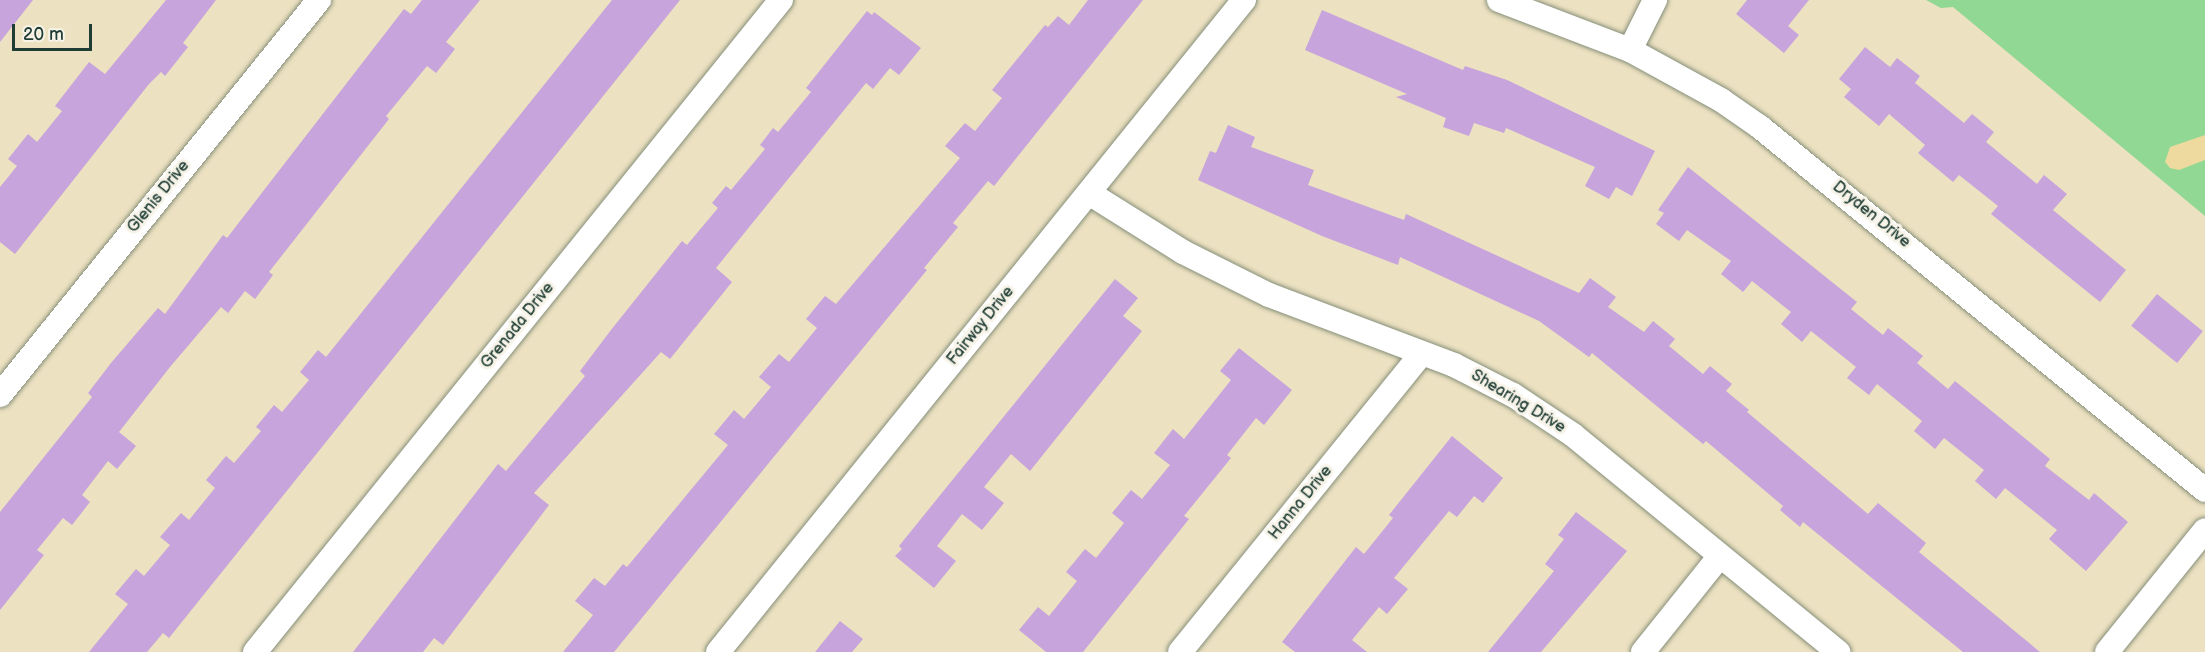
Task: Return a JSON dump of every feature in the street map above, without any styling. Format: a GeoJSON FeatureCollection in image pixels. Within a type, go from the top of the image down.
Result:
{"type":"FeatureCollection","features":[{"type":"Feature","properties":{"kind":"street","name":"Glenis Drive"},"geometry":{"type":"LineString","coordinates":[[0,395],[319,0]]}},
{"type":"Feature","properties":{"kind":"street","name":"Grenada Drive"},"geometry":{"type":"LineString","coordinates":[[255,652],[781,0]]}},
{"type":"Feature","properties":{"kind":"street","name":"Fairway Drive"},"geometry":{"type":"LineString","coordinates":[[718,652],[1244,0]]}},
{"type":"Feature","properties":{"kind":"street","name":"Dryden Drive"},"geometry":{"type":"LineString","coordinates":[[1499,0],[1630,50],[1713,95],[1760,127],[2205,490]]}},
{"type":"Feature","properties":{"kind":"street"},"geometry":{"type":"LineString","coordinates":[[1630,50],[1654,0]]}},
{"type":"Feature","properties":{"kind":"street","name":"Shearing Drive"},"geometry":{"type":"LineString","coordinates":[[1089,193],[1214,268],[1335,323],[1484,379],[1541,412],[1838,652]]}},
{"type":"Feature","properties":{"kind":"street","name":"Hanna Drive"},"geometry":{"type":"LineString","coordinates":[[1180,652],[1421,354]]}},
{"type":"Feature","properties":{"kind":"street"},"geometry":{"type":"LineString","coordinates":[[2107,652],[2205,530]]}},
{"type":"Feature","properties":{"kind":"street"},"geometry":{"type":"LineString","coordinates":[[1643,652],[1720,556]]}},
{"type":"Feature","properties":{"kind":"green space"},"geometry":{"type":"Polygon","coordinates":[[[1926,0],[2205,0],[2205,216],[1953,7],[1941,8],[1926,0]]]}},
{"type":"Feature","properties":{"kind":"sand"},"geometry":{"type":"Polygon","coordinates":[[[2205,135],[2205,160],[2179,170],[2170,168],[2165,162],[2170,147],[2205,135]]]}},
{"type":"Feature","properties":{"kind":"building"},"geometry":{"type":"Polygon","coordinates":[[[0,0],[33,0],[0,42],[0,0]]]}},
{"type":"Feature","properties":{"kind":"building"},"geometry":{"type":"Polygon","coordinates":[[[166,0],[216,0],[183,43],[188,47],[165,76],[161,72],[149,84],[15,254],[0,242],[0,187],[17,166],[8,159],[28,134],[37,142],[62,111],[55,106],[89,62],[105,74],[166,0]]]}},
{"type":"Feature","properties":{"kind":"building"},"geometry":{"type":"Polygon","coordinates":[[[422,0],[480,0],[446,42],[455,49],[436,73],[427,66],[386,116],[389,119],[269,272],[273,275],[255,299],[245,291],[228,313],[221,307],[170,367],[119,432],[136,446],[117,469],[108,461],[82,495],[90,502],[72,525],[63,518],[37,550],[44,555],[0,610],[0,512],[92,397],[88,393],[111,363],[158,308],[165,314],[223,235],[227,238],[404,9],[411,14],[422,0]]]}},
{"type":"Feature","properties":{"kind":"building"},"geometry":{"type":"Polygon","coordinates":[[[612,0],[680,0],[169,638],[163,633],[147,652],[89,652],[128,604],[115,594],[136,569],[144,576],[170,545],[160,537],[181,513],[189,520],[215,488],[206,480],[226,456],[234,463],[261,431],[256,427],[274,405],[282,412],[309,380],[300,372],[318,350],[326,357],[612,0]]]}},
{"type":"Feature","properties":{"kind":"building"},"geometry":{"type":"Polygon","coordinates":[[[1088,0],[1143,0],[994,186],[988,181],[953,223],[958,227],[924,268],[927,270],[614,652],[563,652],[593,615],[575,601],[594,578],[605,586],[623,564],[627,567],[728,445],[714,434],[734,410],[744,419],[771,387],[759,377],[779,354],[789,362],[817,328],[806,319],[825,296],[836,304],[960,158],[945,146],[965,123],[975,131],[1002,98],[992,90],[1045,25],[1048,27],[1058,16],[1069,25],[1088,0]]]}},
{"type":"Feature","properties":{"kind":"building"},"geometry":{"type":"Polygon","coordinates":[[[1747,0],[1809,0],[1788,26],[1799,35],[1784,53],[1736,14],[1747,0]]]}},
{"type":"Feature","properties":{"kind":"building"},"geometry":{"type":"Polygon","coordinates":[[[1322,10],[1463,70],[1465,66],[1507,80],[1655,151],[1632,196],[1616,187],[1609,199],[1585,186],[1595,167],[1506,128],[1504,133],[1474,123],[1469,136],[1443,127],[1446,118],[1396,97],[1407,94],[1305,50],[1322,10]]]}},
{"type":"Feature","properties":{"kind":"building"},"geometry":{"type":"Polygon","coordinates":[[[867,11],[872,15],[874,12],[921,48],[899,75],[890,68],[873,89],[866,83],[716,268],[732,282],[670,359],[661,352],[534,493],[549,505],[443,645],[434,638],[423,652],[353,652],[498,464],[506,471],[585,376],[580,371],[611,330],[682,241],[687,245],[718,208],[712,203],[726,186],[731,190],[765,149],[760,145],[773,128],[778,132],[811,92],[806,88],[867,11]]]}},
{"type":"Feature","properties":{"kind":"building"},"geometry":{"type":"Polygon","coordinates":[[[1865,47],[1890,67],[1897,58],[1920,76],[1915,83],[1964,123],[1972,114],[1994,132],[1986,142],[2037,184],[2044,175],[2067,194],[2053,210],[2126,270],[2100,302],[1991,214],[1998,206],[1959,175],[1953,182],[1918,153],[1925,145],[1889,114],[1879,126],[1844,97],[1851,89],[1839,79],[1865,47]]]}},
{"type":"Feature","properties":{"kind":"building"},"geometry":{"type":"Polygon","coordinates":[[[1228,125],[1255,137],[1251,147],[1314,170],[1308,185],[1404,220],[1406,214],[1579,293],[1590,278],[1616,297],[1608,307],[1644,332],[1653,321],[1675,339],[1669,346],[1703,374],[1710,366],[1732,384],[1726,391],[1749,410],[1747,412],[1868,514],[1878,503],[1926,543],[1919,552],[2040,652],[1963,652],[1803,522],[1800,527],[1780,510],[1783,506],[1706,441],[1703,444],[1592,353],[1589,357],[1539,321],[1400,257],[1398,265],[1322,236],[1198,180],[1210,151],[1216,153],[1228,125]]]}},
{"type":"Feature","properties":{"kind":"building"},"geometry":{"type":"Polygon","coordinates":[[[1688,167],[1857,302],[1851,309],[1883,335],[1888,328],[1923,356],[1917,363],[1948,389],[1955,381],[2050,459],[2045,466],[2089,500],[2094,493],[2128,522],[2086,571],[2049,539],[2057,530],[2005,488],[1996,499],[1975,481],[1984,470],[1944,438],[1935,449],[1914,431],[1922,421],[1877,384],[1869,395],[1847,378],[1856,367],[1811,331],[1802,342],[1781,324],[1791,312],[1752,281],[1743,292],[1721,274],[1731,261],[1687,230],[1679,241],[1656,224],[1664,213],[1658,210],[1688,167]]]}},
{"type":"Feature","properties":{"kind":"building"},"geometry":{"type":"Polygon","coordinates":[[[1115,279],[1138,298],[1123,316],[1142,331],[1030,471],[1011,454],[984,487],[1004,503],[982,530],[962,514],[937,546],[956,561],[934,588],[895,556],[902,549],[899,546],[1115,279]]]}},
{"type":"Feature","properties":{"kind":"building"},"geometry":{"type":"Polygon","coordinates":[[[2157,294],[2203,331],[2177,363],[2131,326],[2157,294]]]}},
{"type":"Feature","properties":{"kind":"building"},"geometry":{"type":"Polygon","coordinates":[[[1239,348],[1292,390],[1264,425],[1256,418],[1227,455],[1231,458],[1184,516],[1189,519],[1083,652],[1046,652],[1019,630],[1038,607],[1049,616],[1077,581],[1066,572],[1085,549],[1096,558],[1124,523],[1112,513],[1131,490],[1142,499],[1170,465],[1154,453],[1173,429],[1184,439],[1231,380],[1220,371],[1239,348]]]}},
{"type":"Feature","properties":{"kind":"building"},"geometry":{"type":"Polygon","coordinates":[[[1452,436],[1503,478],[1483,503],[1474,496],[1457,517],[1449,511],[1394,578],[1408,589],[1387,614],[1379,607],[1352,640],[1367,652],[1295,652],[1282,642],[1356,547],[1364,554],[1393,518],[1389,515],[1452,436]]]}},
{"type":"Feature","properties":{"kind":"building"},"geometry":{"type":"Polygon","coordinates":[[[1576,512],[1627,551],[1541,652],[1488,652],[1554,571],[1545,564],[1564,539],[1558,535],[1576,512]]]}},
{"type":"Feature","properties":{"kind":"building"},"geometry":{"type":"Polygon","coordinates":[[[840,621],[863,639],[852,652],[815,652],[840,621]]]}}]}
